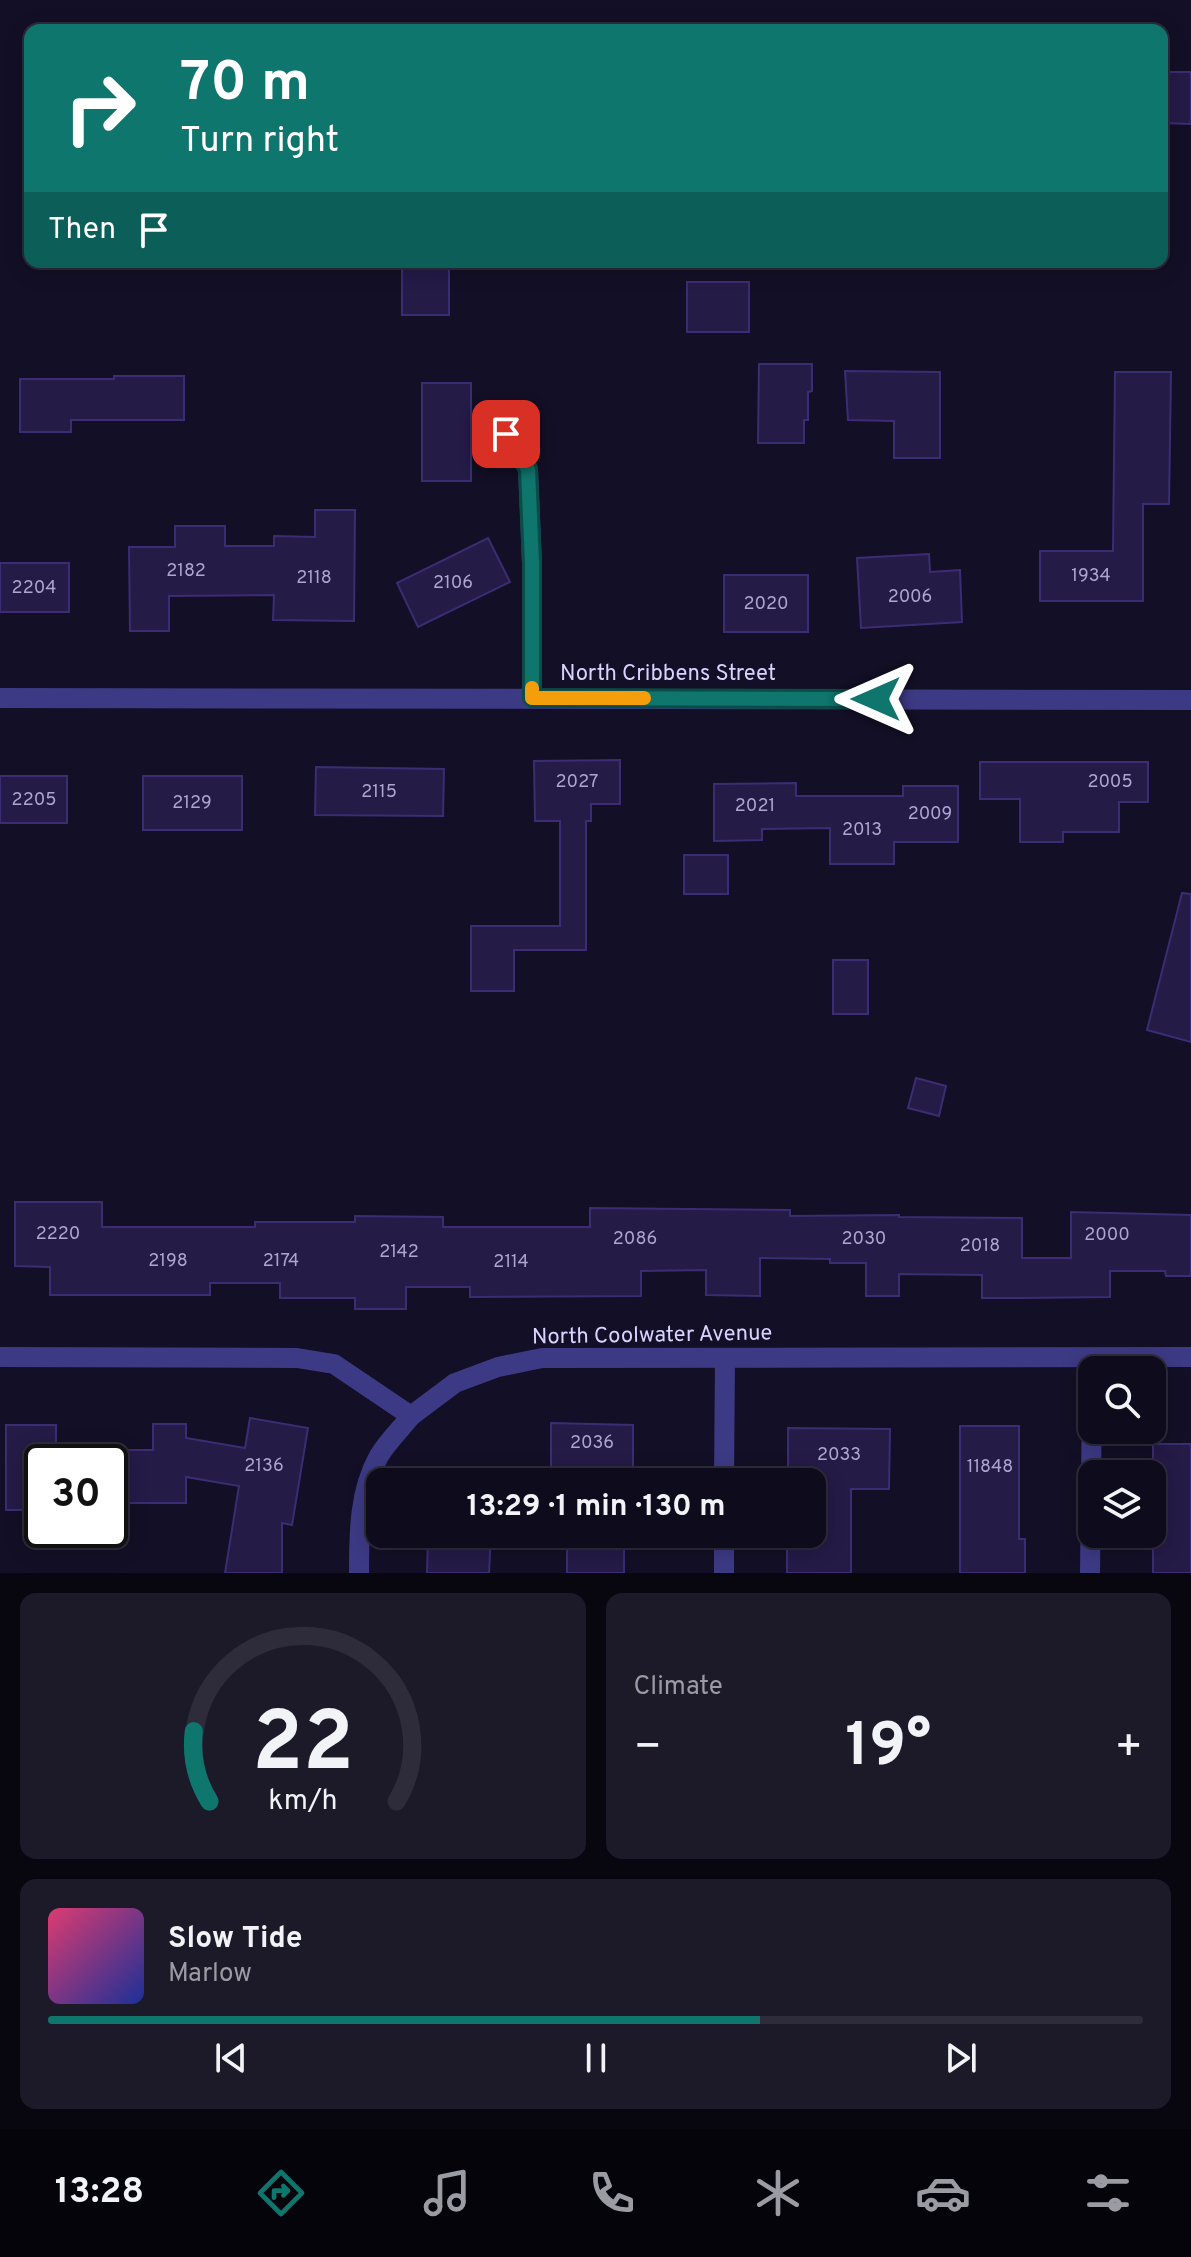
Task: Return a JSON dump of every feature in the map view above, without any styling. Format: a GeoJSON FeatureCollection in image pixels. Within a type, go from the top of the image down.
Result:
{"type":"FeatureCollection","features":[{"type":"Feature","properties":{"kind":"street"},"geometry":{"type":"LineString","coordinates":[[506,434],[528,469],[532,698]]}},
{"type":"Feature","properties":{"kind":"street","name":"North Cribbens Street"},"geometry":{"type":"LineString","coordinates":[[0,698],[1191,700]]}},
{"type":"Feature","properties":{"kind":"street"},"geometry":{"type":"LineString","coordinates":[[0,1357],[297,1358],[334,1364],[411,1416]]}},
{"type":"Feature","properties":{"kind":"street","name":"North Coolwater Avenue"},"geometry":{"type":"LineString","coordinates":[[1166,1359],[1191,1357]]}},
{"type":"Feature","properties":{"kind":"street","name":"North Coolwater Avenue"},"geometry":{"type":"LineString","coordinates":[[359,1573],[359,1526],[366,1489],[379,1456],[411,1416],[455,1383],[498,1367],[542,1358],[1078,1364]]}},
{"type":"Feature","properties":{"kind":"street"},"geometry":{"type":"LineString","coordinates":[[724,1468],[725,1358]]}},
{"type":"Feature","properties":{"kind":"street"},"geometry":{"type":"LineString","coordinates":[[1090,1573],[1091,1444]]}},
{"type":"Feature","properties":{"kind":"street"},"geometry":{"type":"LineString","coordinates":[[724,1548],[724,1573]]}},
{"type":"Feature","properties":{"kind":"building"},"geometry":{"type":"Polygon","coordinates":[[[1168,72],[1191,72],[1191,124],[1168,123],[1168,72]]]}},
{"type":"Feature","properties":{"kind":"building"},"geometry":{"type":"Polygon","coordinates":[[[402,268],[449,268],[449,315],[402,315],[402,268]]]}},
{"type":"Feature","properties":{"kind":"building"},"geometry":{"type":"Polygon","coordinates":[[[687,282],[749,282],[749,332],[687,332],[687,282]]]}},
{"type":"Feature","properties":{"kind":"building"},"geometry":{"type":"Polygon","coordinates":[[[759,364],[812,364],[812,391],[808,392],[804,443],[758,443],[759,364]]]}},
{"type":"Feature","properties":{"kind":"building"},"geometry":{"type":"Polygon","coordinates":[[[845,371],[940,372],[940,458],[894,458],[894,421],[848,420],[845,371]]]}},
{"type":"Feature","properties":{"kind":"building"},"geometry":{"type":"Polygon","coordinates":[[[1115,372],[1171,372],[1169,504],[1143,504],[1143,601],[1040,601],[1040,551],[1113,551],[1115,372]]]}},
{"type":"Feature","properties":{"kind":"building"},"geometry":{"type":"Polygon","coordinates":[[[114,376],[184,376],[184,420],[71,420],[71,432],[20,432],[20,379],[114,379],[114,376]]]}},
{"type":"Feature","properties":{"kind":"building"},"geometry":{"type":"Polygon","coordinates":[[[422,383],[471,383],[471,481],[422,481],[422,383]]]}},
{"type":"Feature","properties":{"kind":"building"},"geometry":{"type":"Polygon","coordinates":[[[315,510],[355,510],[354,621],[273,620],[274,595],[169,596],[169,631],[130,631],[129,547],[175,547],[175,526],[225,526],[225,546],[274,546],[274,536],[315,537],[315,510]]]}},
{"type":"Feature","properties":{"kind":"building"},"geometry":{"type":"Polygon","coordinates":[[[488,538],[510,582],[418,627],[397,583],[488,538]]]}},
{"type":"Feature","properties":{"kind":"building"},"geometry":{"type":"Polygon","coordinates":[[[929,554],[930,572],[960,570],[962,622],[861,628],[857,558],[929,554]]]}},
{"type":"Feature","properties":{"kind":"building"},"geometry":{"type":"Polygon","coordinates":[[[0,563],[69,563],[69,612],[0,612],[0,563]]]}},
{"type":"Feature","properties":{"kind":"building"},"geometry":{"type":"Polygon","coordinates":[[[724,575],[808,575],[808,632],[724,632],[724,575]]]}},
{"type":"Feature","properties":{"kind":"building"},"geometry":{"type":"Polygon","coordinates":[[[620,760],[620,804],[591,804],[591,821],[586,821],[586,950],[514,950],[514,991],[471,991],[471,926],[560,926],[560,821],[535,821],[534,761],[620,760]]]}},
{"type":"Feature","properties":{"kind":"building"},"geometry":{"type":"Polygon","coordinates":[[[980,762],[1148,762],[1148,802],[1119,802],[1119,832],[1063,832],[1063,842],[1020,842],[1020,799],[980,799],[980,762]]]}},
{"type":"Feature","properties":{"kind":"building"},"geometry":{"type":"Polygon","coordinates":[[[316,767],[444,769],[443,816],[315,815],[316,767]]]}},
{"type":"Feature","properties":{"kind":"building"},"geometry":{"type":"Polygon","coordinates":[[[0,776],[67,776],[67,823],[0,823],[0,776]]]}},
{"type":"Feature","properties":{"kind":"building"},"geometry":{"type":"Polygon","coordinates":[[[143,776],[242,776],[242,830],[143,830],[143,776]]]}},
{"type":"Feature","properties":{"kind":"building"},"geometry":{"type":"Polygon","coordinates":[[[796,783],[796,796],[903,796],[903,786],[958,786],[958,842],[894,842],[894,864],[830,864],[830,828],[762,829],[762,840],[714,841],[714,784],[796,783]]]}},
{"type":"Feature","properties":{"kind":"building"},"geometry":{"type":"Polygon","coordinates":[[[684,855],[728,855],[728,894],[684,894],[684,855]]]}},
{"type":"Feature","properties":{"kind":"building"},"geometry":{"type":"Polygon","coordinates":[[[1182,893],[1191,894],[1191,1042],[1147,1030],[1182,893]]]}},
{"type":"Feature","properties":{"kind":"building"},"geometry":{"type":"Polygon","coordinates":[[[833,960],[868,960],[868,1014],[833,1014],[833,960]]]}},
{"type":"Feature","properties":{"kind":"building"},"geometry":{"type":"Polygon","coordinates":[[[916,1078],[946,1086],[939,1116],[908,1108],[916,1078]]]}},
{"type":"Feature","properties":{"kind":"building"},"geometry":{"type":"Polygon","coordinates":[[[15,1202],[102,1202],[102,1227],[255,1227],[255,1222],[355,1222],[355,1216],[443,1217],[443,1227],[590,1227],[590,1208],[790,1210],[790,1216],[1022,1218],[1022,1258],[1071,1258],[1071,1212],[1191,1215],[1191,1276],[1166,1276],[1165,1271],[1110,1271],[1110,1297],[982,1298],[982,1275],[899,1274],[899,1296],[866,1296],[866,1263],[760,1258],[760,1296],[706,1295],[706,1270],[641,1271],[641,1296],[470,1297],[470,1287],[406,1287],[406,1309],[355,1309],[355,1298],[280,1298],[280,1283],[210,1283],[210,1295],[50,1295],[50,1267],[15,1266],[15,1202]]]}},
{"type":"Feature","properties":{"kind":"building"},"geometry":{"type":"Polygon","coordinates":[[[250,1418],[308,1428],[292,1525],[282,1523],[282,1573],[225,1573],[239,1486],[186,1477],[186,1503],[128,1503],[128,1450],[153,1450],[153,1424],[186,1424],[186,1438],[245,1448],[250,1418]]]}},
{"type":"Feature","properties":{"kind":"building"},"geometry":{"type":"Polygon","coordinates":[[[551,1423],[633,1425],[633,1468],[551,1467],[551,1423]]]}},
{"type":"Feature","properties":{"kind":"building"},"geometry":{"type":"Polygon","coordinates":[[[6,1425],[56,1425],[56,1444],[24,1444],[24,1510],[6,1510],[6,1425]]]}},
{"type":"Feature","properties":{"kind":"building"},"geometry":{"type":"Polygon","coordinates":[[[960,1426],[1019,1426],[1019,1539],[1025,1539],[1025,1573],[960,1573],[960,1426]]]}},
{"type":"Feature","properties":{"kind":"building"},"geometry":{"type":"Polygon","coordinates":[[[788,1428],[890,1429],[889,1489],[851,1489],[851,1573],[787,1573],[787,1548],[826,1548],[826,1468],[788,1468],[788,1428]]]}},
{"type":"Feature","properties":{"kind":"building"},"geometry":{"type":"Polygon","coordinates":[[[1153,1444],[1191,1444],[1191,1573],[1153,1573],[1153,1548],[1166,1548],[1166,1460],[1153,1460],[1153,1444]]]}},
{"type":"Feature","properties":{"kind":"building"},"geometry":{"type":"Polygon","coordinates":[[[428,1548],[490,1548],[489,1573],[427,1573],[428,1548]]]}},
{"type":"Feature","properties":{"kind":"building"},"geometry":{"type":"Polygon","coordinates":[[[567,1548],[624,1548],[624,1573],[567,1573],[567,1548]]]}},
{"type":"Feature","properties":{"kind":"slow traffic"},"geometry":{"type":"LineString","coordinates":[[532,688],[532,698],[644,698]]}},
{"type":"Feature","properties":{"kind":"route"},"geometry":{"type":"LineString","coordinates":[[506,434],[528,469],[532,698],[876,699]]}}]}
